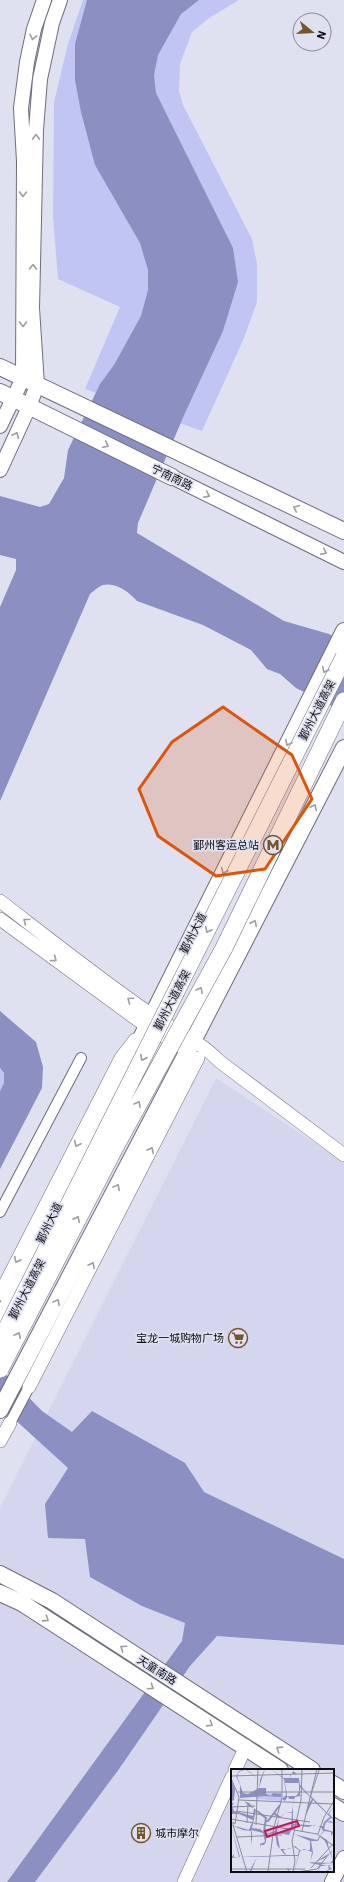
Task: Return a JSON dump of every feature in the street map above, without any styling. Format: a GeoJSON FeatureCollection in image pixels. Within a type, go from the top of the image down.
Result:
{"type":"FeatureCollection","features":[{"type":"Feature","properties":{"kind":"highway","name":"鄞州大道高架"},"geometry":{"type":"LineString","coordinates":[[0,1342],[344,657]]}},
{"type":"Feature","properties":{"kind":"highway","name":"鄞州大道高架"},"geometry":{"type":"LineString","coordinates":[[0,1370],[114,1149],[224,948],[344,701]]}},
{"type":"Feature","properties":{"kind":"main road"},"geometry":{"type":"LineString","coordinates":[[0,426],[6,395],[23,378],[24,161],[21,108],[27,62],[34,29],[44,0]]}},
{"type":"Feature","properties":{"kind":"main road"},"geometry":{"type":"LineString","coordinates":[[0,470],[29,407],[37,385],[32,308],[36,130],[40,78],[52,23],[60,0]]}},
{"type":"Feature","properties":{"kind":"main road"},"geometry":{"type":"LineString","coordinates":[[0,367],[344,531]]}},
{"type":"Feature","properties":{"kind":"main road","name":"宁南南路"},"geometry":{"type":"LineString","coordinates":[[6,395],[344,562]]}},
{"type":"Feature","properties":{"kind":"main road","name":"鄞州大道"},"geometry":{"type":"LineString","coordinates":[[0,1321],[343,633]]}},
{"type":"Feature","properties":{"kind":"main road"},"geometry":{"type":"LineString","coordinates":[[0,1410],[24,1381],[193,1050],[344,748]]}},
{"type":"Feature","properties":{"kind":"main road","name":"天童南路"},"geometry":{"type":"LineString","coordinates":[[2,1574],[52,1601],[310,1769]]}},
{"type":"Feature","properties":{"kind":"main road","name":"天童南路"},"geometry":{"type":"LineString","coordinates":[[0,1593],[22,1603],[177,1704],[246,1746],[279,1769]]}},
{"type":"Feature","properties":{"kind":"main road"},"geometry":{"type":"LineString","coordinates":[[334,1785],[344,1791]]}},
{"type":"Feature","properties":{"kind":"main road"},"geometry":{"type":"LineString","coordinates":[[334,1807],[344,1813]]}},
{"type":"Feature","properties":{"kind":"main road"},"geometry":{"type":"LineString","coordinates":[[332,1882],[344,1858]]}},
{"type":"Feature","properties":{"kind":"street"},"geometry":{"type":"LineString","coordinates":[[0,900],[149,1021]]}},
{"type":"Feature","properties":{"kind":"street"},"geometry":{"type":"LineString","coordinates":[[0,919],[193,1050],[219,1061]]}},
{"type":"Feature","properties":{"kind":"street"},"geometry":{"type":"LineString","coordinates":[[0,1294],[121,1058],[149,1021]]}},
{"type":"Feature","properties":{"kind":"street"},"geometry":{"type":"LineString","coordinates":[[193,1050],[209,1050],[219,1061],[344,1155]]}},
{"type":"Feature","properties":{"kind":"street"},"geometry":{"type":"LineString","coordinates":[[0,1212],[81,1058]]}},
{"type":"Feature","properties":{"kind":"street"},"geometry":{"type":"LineString","coordinates":[[0,1441],[10,1423],[24,1381]]}},
{"type":"Feature","properties":{"kind":"street"},"geometry":{"type":"LineString","coordinates":[[0,1601],[22,1603]]}},
{"type":"Feature","properties":{"kind":"street"},"geometry":{"type":"LineString","coordinates":[[235,1769],[246,1746]]}},
{"type":"Feature","properties":{"kind":"street"},"geometry":{"type":"LineString","coordinates":[[184,1882],[231,1779]]}},
{"type":"Feature","properties":{"kind":"highlighted area"},"geometry":{"type":"Polygon","coordinates":[[[223,707],[292,755],[312,799],[265,869],[216,876],[158,836],[139,789],[172,742],[223,707]]]}},
{"type":"Feature","properties":{"kind":"shaded area"},"geometry":{"type":"Polygon","coordinates":[[[83,0],[239,0],[209,18],[192,32],[180,64],[179,91],[183,105],[252,239],[257,264],[257,302],[244,338],[202,431],[85,389],[120,307],[58,279],[53,216],[54,102],[68,44],[83,0]]]}},
{"type":"Feature","properties":{"kind":"shaded area"},"geometry":{"type":"Polygon","coordinates":[[[87,0],[199,0],[181,14],[158,55],[154,75],[156,93],[233,248],[238,282],[223,331],[185,413],[138,523],[137,533],[284,621],[329,634],[344,643],[344,712],[296,688],[280,674],[267,669],[251,650],[203,625],[137,601],[122,588],[108,584],[103,585],[98,587],[90,594],[0,801],[0,607],[16,570],[16,559],[0,555],[0,496],[40,507],[49,504],[64,478],[68,450],[100,384],[114,365],[141,316],[148,290],[148,270],[140,243],[95,165],[81,112],[75,80],[75,44],[87,0]]]}},
{"type":"Feature","properties":{"kind":"shaded area"},"geometry":{"type":"Polygon","coordinates":[[[0,1011],[36,1042],[43,1067],[42,1088],[0,1169],[0,1091],[4,1083],[4,1073],[0,1068],[0,1011]]]}},
{"type":"Feature","properties":{"kind":"shaded area"},"geometry":{"type":"Polygon","coordinates":[[[0,1068],[4,1073],[4,1083],[0,1091],[0,1068]]]}},
{"type":"Feature","properties":{"kind":"shaded area"},"geometry":{"type":"Polygon","coordinates":[[[216,1078],[344,1162],[344,1882],[0,1882],[0,1508],[216,1078]]]}},
{"type":"Feature","properties":{"kind":"shaded area"},"geometry":{"type":"Polygon","coordinates":[[[0,1368],[42,1411],[72,1432],[92,1411],[185,1463],[204,1492],[344,1559],[344,1645],[217,1636],[190,1666],[119,1769],[35,1882],[7,1882],[182,1641],[185,1623],[142,1606],[90,1577],[85,1539],[48,1538],[45,1504],[68,1468],[0,1406],[0,1368]]]}},
{"type":"Feature","properties":{"kind":"place","name":"鄞州客运总站"},"geometry":{"type":"Point","coordinates":[273,845]}},
{"type":"Feature","properties":{"kind":"place","name":"宝龙一城购物广场"},"geometry":{"type":"Point","coordinates":[238,1338]}},
{"type":"Feature","properties":{"kind":"place","name":"城市摩尔"},"geometry":{"type":"Point","coordinates":[141,1833]}}]}
